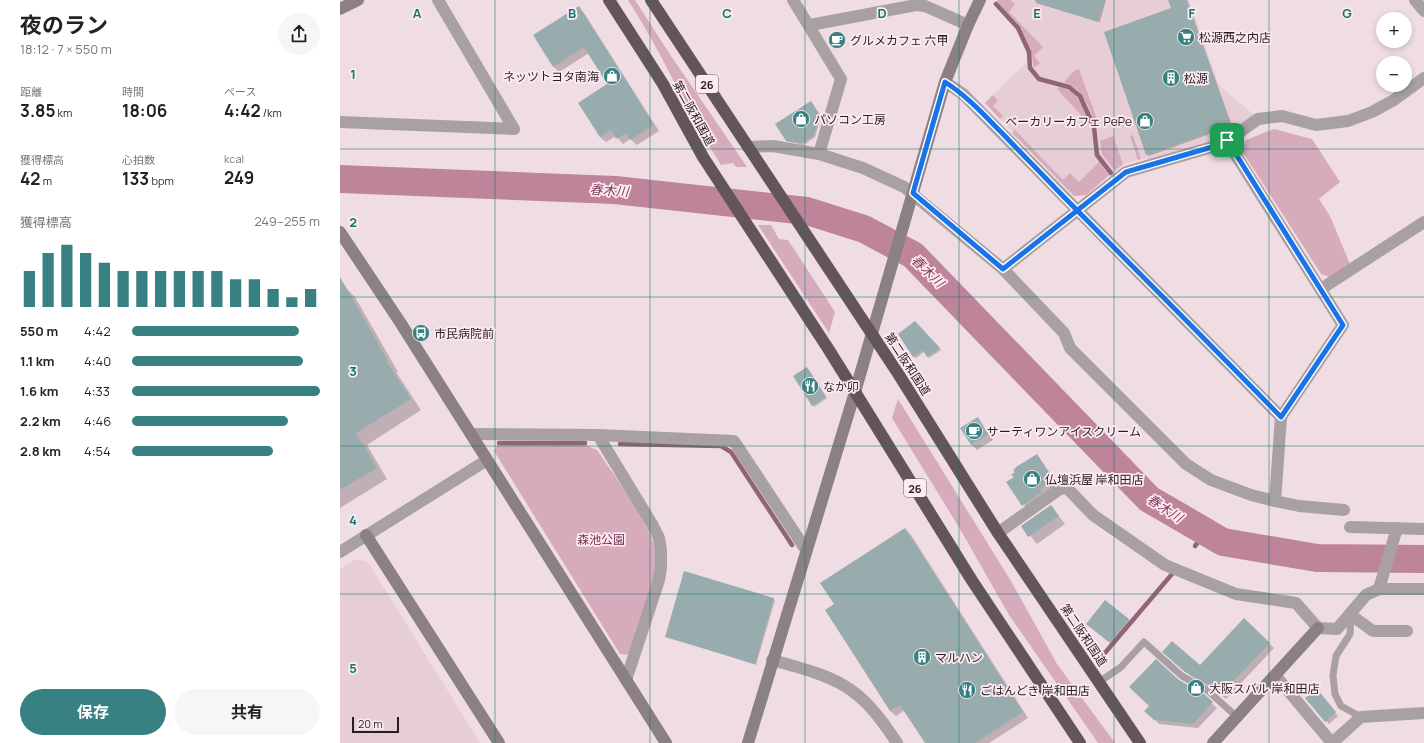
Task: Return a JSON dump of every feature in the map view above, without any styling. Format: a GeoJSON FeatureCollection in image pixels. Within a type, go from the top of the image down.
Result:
{"type":"FeatureCollection","features":[{"type":"Feature","properties":{"kind":"highway","name":"第二阪和国道"},"geometry":{"type":"LineString","coordinates":[[609,0],[663,84],[703,157],[751,233],[855,392],[971,579],[1080,743]]}},
{"type":"Feature","properties":{"kind":"highway","name":"第二阪和国道"},"geometry":{"type":"LineString","coordinates":[[651,0],[871,333],[998,533],[1140,743]]}},
{"type":"Feature","properties":{"kind":"street"},"geometry":{"type":"LineString","coordinates":[[340,9],[358,0]]}},
{"type":"Feature","properties":{"kind":"street"},"geometry":{"type":"LineString","coordinates":[[340,122],[514,129],[438,0]]}},
{"type":"Feature","properties":{"kind":"street"},"geometry":{"type":"LineString","coordinates":[[793,0],[810,25],[841,79],[819,154]]}},
{"type":"Feature","properties":{"kind":"street"},"geometry":{"type":"LineString","coordinates":[[748,743],[772,660],[855,392],[888,274],[945,82],[968,25],[980,0]]}},
{"type":"Feature","properties":{"kind":"street"},"geometry":{"type":"LineString","coordinates":[[1415,0],[1424,11]]}},
{"type":"Feature","properties":{"kind":"street"},"geometry":{"type":"LineString","coordinates":[[810,25],[916,5],[925,6],[968,25]]}},
{"type":"Feature","properties":{"kind":"street"},"geometry":{"type":"LineString","coordinates":[[1003,269],[1126,172],[1212,147],[1227,140],[1258,119],[1282,116],[1316,125],[1348,121],[1372,112],[1394,100],[1424,78]]}},
{"type":"Feature","properties":{"kind":"street"},"geometry":{"type":"LineString","coordinates":[[945,82],[963,94],[1281,417]]}},
{"type":"Feature","properties":{"kind":"street"},"geometry":{"type":"LineString","coordinates":[[1227,140],[1343,325],[1281,417],[1275,501]]}},
{"type":"Feature","properties":{"kind":"street"},"geometry":{"type":"LineString","coordinates":[[748,147],[773,146],[819,154],[863,168],[913,193],[1003,269],[1064,333],[1070,348],[1186,464],[1211,480],[1251,495],[1298,506],[1344,510]]}},
{"type":"Feature","properties":{"kind":"street"},"geometry":{"type":"LineString","coordinates":[[1321,289],[1424,222]]}},
{"type":"Feature","properties":{"kind":"street"},"geometry":{"type":"LineString","coordinates":[[340,232],[471,434],[666,743]]}},
{"type":"Feature","properties":{"kind":"street"},"geometry":{"type":"LineString","coordinates":[[471,434],[598,435],[734,441],[806,550]]}},
{"type":"Feature","properties":{"kind":"street"},"geometry":{"type":"LineString","coordinates":[[598,435],[652,524],[659,538],[661,550],[659,580],[626,680]]}},
{"type":"Feature","properties":{"kind":"street"},"geometry":{"type":"LineString","coordinates":[[340,552],[487,460]]}},
{"type":"Feature","properties":{"kind":"street"},"geometry":{"type":"LineString","coordinates":[[998,533],[1061,488],[1068,489],[1093,515],[1165,565],[1236,594],[1296,603],[1318,628],[1338,629],[1366,595],[1380,584],[1396,533]]}},
{"type":"Feature","properties":{"kind":"street"},"geometry":{"type":"LineString","coordinates":[[1350,527],[1396,533],[1424,529]]}},
{"type":"Feature","properties":{"kind":"street"},"geometry":{"type":"LineString","coordinates":[[366,535],[499,743]]}},
{"type":"Feature","properties":{"kind":"street"},"geometry":{"type":"LineString","coordinates":[[1380,584],[1424,589]]}},
{"type":"Feature","properties":{"kind":"street"},"geometry":{"type":"LineString","coordinates":[[1350,615],[1373,631],[1407,631]]}},
{"type":"Feature","properties":{"kind":"street"},"geometry":{"type":"LineString","coordinates":[[1213,743],[1318,628]]}},
{"type":"Feature","properties":{"kind":"street"},"geometry":{"type":"LineString","coordinates":[[772,660],[820,673],[839,681],[856,693],[872,708],[897,743]]}},
{"type":"Feature","properties":{"kind":"street"},"geometry":{"type":"LineString","coordinates":[[1275,675],[1332,743],[1361,717],[1424,713]]}},
{"type":"Feature","properties":{"kind":"lane"},"geometry":{"type":"LineString","coordinates":[[1350,615],[1350,634],[1336,656],[1333,675],[1334,688],[1335,694],[1341,706],[1361,717]]}},
{"type":"Feature","properties":{"kind":"lane"},"geometry":{"type":"LineString","coordinates":[[1099,682],[1121,667],[1144,642],[1182,676],[1208,690],[1237,717]]}},
{"type":"Feature","properties":{"kind":"shaded area"},"geometry":{"type":"Polygon","coordinates":[[[998,0],[1189,0],[1219,85],[1254,115],[1235,128],[1200,144],[1149,159],[1141,159],[1123,164],[1086,195],[1074,196],[985,103],[1031,58],[1031,52],[1021,29],[997,2],[998,0]]]}},
{"type":"Feature","properties":{"kind":"shaded area"},"geometry":{"type":"Polygon","coordinates":[[[356,559],[368,562],[480,743],[340,743],[340,569],[356,559]]]}},
{"type":"Feature","properties":{"kind":"green space"},"geometry":{"type":"Polygon","coordinates":[[[628,0],[635,0],[669,53],[747,167],[736,167],[733,163],[721,165],[708,145],[641,20],[628,0]]]}},
{"type":"Feature","properties":{"kind":"green space"},"geometry":{"type":"Polygon","coordinates":[[[998,0],[1011,0],[1015,4],[1009,12],[1043,47],[1034,56],[1040,63],[1034,68],[1031,52],[1021,29],[997,2],[998,0]]]}},
{"type":"Feature","properties":{"kind":"green space"},"geometry":{"type":"Polygon","coordinates":[[[1079,69],[1099,125],[1096,126],[1088,106],[1081,94],[1071,85],[1064,82],[1074,71],[1079,69]]]}},
{"type":"Feature","properties":{"kind":"green space"},"geometry":{"type":"Polygon","coordinates":[[[1060,87],[1077,96],[1088,114],[1092,127],[1057,89],[1060,87]]]}},
{"type":"Feature","properties":{"kind":"green space"},"geometry":{"type":"Polygon","coordinates":[[[993,95],[998,101],[993,106],[1003,116],[1000,119],[985,103],[993,95]]]}},
{"type":"Feature","properties":{"kind":"green space"},"geometry":{"type":"Polygon","coordinates":[[[1274,129],[1312,139],[1340,182],[1319,199],[1330,216],[1350,264],[1330,277],[1321,274],[1242,151],[1246,140],[1274,129]]]}},
{"type":"Feature","properties":{"kind":"green space"},"geometry":{"type":"Polygon","coordinates":[[[1015,130],[1063,180],[1070,173],[1079,182],[1099,162],[1109,175],[1086,195],[1074,196],[1012,133],[1015,130]]]}},
{"type":"Feature","properties":{"kind":"green space"},"geometry":{"type":"Polygon","coordinates":[[[1133,135],[1141,159],[1138,160],[1130,136],[1133,135]]]}},
{"type":"Feature","properties":{"kind":"green space"},"geometry":{"type":"Polygon","coordinates":[[[1113,136],[1123,164],[1115,171],[1102,154],[1100,141],[1113,136]]]}},
{"type":"Feature","properties":{"kind":"green space"},"geometry":{"type":"Polygon","coordinates":[[[758,225],[771,225],[779,239],[788,240],[835,312],[829,333],[758,225]]]}},
{"type":"Feature","properties":{"kind":"green space"},"geometry":{"type":"Polygon","coordinates":[[[898,399],[1011,581],[1057,664],[1115,743],[1098,743],[1009,615],[960,529],[892,418],[898,399]]]}},
{"type":"Feature","properties":{"kind":"green space","name":"森池公園"},"geometry":{"type":"Polygon","coordinates":[[[498,444],[583,444],[597,450],[634,504],[651,536],[656,550],[657,562],[654,584],[631,653],[625,655],[620,654],[494,451],[498,444]]]}},
{"type":"Feature","properties":{"kind":"building"},"geometry":{"type":"Polygon","coordinates":[[[1038,0],[1105,0],[1098,22],[1037,3],[1038,0]]]}},
{"type":"Feature","properties":{"kind":"building","name":"松源"},"geometry":{"type":"Polygon","coordinates":[[[1168,0],[1187,0],[1231,125],[1146,155],[1104,32],[1171,8],[1168,0]]]}},
{"type":"Feature","properties":{"kind":"building","name":"ネッツトヨタ南海"},"geometry":{"type":"Polygon","coordinates":[[[579,6],[654,125],[630,140],[626,133],[616,139],[611,130],[600,137],[578,103],[607,84],[584,47],[553,67],[533,35],[579,6]]]}},
{"type":"Feature","properties":{"kind":"building","name":"パソコン工房"},"geometry":{"type":"Polygon","coordinates":[[[811,101],[820,115],[814,135],[802,143],[786,141],[775,124],[811,101]]]}},
{"type":"Feature","properties":{"kind":"building"},"geometry":{"type":"Polygon","coordinates":[[[340,277],[388,361],[386,361],[411,399],[356,433],[377,468],[340,490],[340,277]]]}},
{"type":"Feature","properties":{"kind":"building"},"geometry":{"type":"Polygon","coordinates":[[[915,321],[940,348],[927,357],[923,350],[913,357],[898,334],[915,321]]]}},
{"type":"Feature","properties":{"kind":"building","name":"なか卯"},"geometry":{"type":"Polygon","coordinates":[[[807,367],[826,397],[812,406],[793,376],[807,367]]]}},
{"type":"Feature","properties":{"kind":"building","name":"サーティワンアイスクリーム"},"geometry":{"type":"Polygon","coordinates":[[[978,417],[988,434],[971,445],[960,428],[978,417]]]}},
{"type":"Feature","properties":{"kind":"building","name":"仏壇浜屋 岸和田店"},"geometry":{"type":"Polygon","coordinates":[[[1037,454],[1054,480],[1040,489],[1042,492],[1022,506],[1006,482],[1014,477],[1011,475],[1015,472],[1013,471],[1016,467],[1037,454]]]}},
{"type":"Feature","properties":{"kind":"building"},"geometry":{"type":"Polygon","coordinates":[[[1051,505],[1059,516],[1028,537],[1021,526],[1051,505]]]}},
{"type":"Feature","properties":{"kind":"building","name":"マルハン"},"geometry":{"type":"Polygon","coordinates":[[[905,528],[1023,712],[975,743],[925,743],[900,705],[890,711],[825,610],[834,604],[820,583],[905,528]]]}},
{"type":"Feature","properties":{"kind":"building"},"geometry":{"type":"Polygon","coordinates":[[[684,571],[774,598],[755,664],[665,637],[684,571]]]}},
{"type":"Feature","properties":{"kind":"building"},"geometry":{"type":"Polygon","coordinates":[[[1105,600],[1129,619],[1110,643],[1086,624],[1105,600]]]}},
{"type":"Feature","properties":{"kind":"building"},"geometry":{"type":"Polygon","coordinates":[[[1244,618],[1270,643],[1220,695],[1210,686],[1185,672],[1162,652],[1172,641],[1200,665],[1244,618]]]}},
{"type":"Feature","properties":{"kind":"building"},"geometry":{"type":"Polygon","coordinates":[[[1156,659],[1179,680],[1204,694],[1213,702],[1193,724],[1154,720],[1144,711],[1149,706],[1129,687],[1156,659]]]}},
{"type":"Feature","properties":{"kind":"building"},"geometry":{"type":"Polygon","coordinates":[[[1317,689],[1336,712],[1325,722],[1305,698],[1317,689]]]}},
{"type":"Feature","properties":{"kind":"waterway"},"geometry":{"type":"LineString","coordinates":[[996,4],[1018,28],[1029,52],[1030,68],[1039,79],[1069,87],[1080,96],[1094,127],[1097,155],[1111,173]]}},
{"type":"Feature","properties":{"kind":"waterway","name":"春木川"},"geometry":{"type":"LineString","coordinates":[[340,179],[615,190],[807,211],[864,229],[913,255],[1149,499],[1223,542],[1317,558],[1424,559]]}},
{"type":"Feature","properties":{"kind":"waterway"},"geometry":{"type":"LineString","coordinates":[[499,443],[585,443]]}},
{"type":"Feature","properties":{"kind":"waterway"},"geometry":{"type":"LineString","coordinates":[[620,444],[721,446],[731,452],[792,545]]}},
{"type":"Feature","properties":{"kind":"waterway"},"geometry":{"type":"LineString","coordinates":[[1195,546],[1206,532]]}},
{"type":"Feature","properties":{"kind":"waterway"},"geometry":{"type":"LineString","coordinates":[[1104,654],[1172,574]]}},
{"type":"Feature","properties":{"kind":"place","name":"松源西之内店"},"geometry":{"type":"Point","coordinates":[1186,37]}},
{"type":"Feature","properties":{"kind":"place","name":"グルメカフェ 六甲"},"geometry":{"type":"Point","coordinates":[837,40]}},
{"type":"Feature","properties":{"kind":"place","name":"ネッツトヨタ南海"},"geometry":{"type":"Point","coordinates":[612,76]}},
{"type":"Feature","properties":{"kind":"place","name":"松源"},"geometry":{"type":"Point","coordinates":[1171,78]}},
{"type":"Feature","properties":{"kind":"place","name":"パソコン工房"},"geometry":{"type":"Point","coordinates":[801,119]}},
{"type":"Feature","properties":{"kind":"place","name":"ベーカリーカフェ PePe"},"geometry":{"type":"Point","coordinates":[1145,121]}},
{"type":"Feature","properties":{"kind":"place","name":"市民病院前"},"geometry":{"type":"Point","coordinates":[421,333]}},
{"type":"Feature","properties":{"kind":"place","name":"なか卯"},"geometry":{"type":"Point","coordinates":[810,386]}},
{"type":"Feature","properties":{"kind":"place","name":"サーティワンアイスクリーム"},"geometry":{"type":"Point","coordinates":[974,431]}},
{"type":"Feature","properties":{"kind":"place","name":"仏壇浜屋 岸和田店"},"geometry":{"type":"Point","coordinates":[1032,479]}},
{"type":"Feature","properties":{"kind":"place","name":"マルハン"},"geometry":{"type":"Point","coordinates":[922,657]}},
{"type":"Feature","properties":{"kind":"place","name":"大阪スバル 岸和田店"},"geometry":{"type":"Point","coordinates":[1196,688]}},
{"type":"Feature","properties":{"kind":"place","name":"ごはんどき 岸和田店"},"geometry":{"type":"Point","coordinates":[967,690]}},
{"type":"Feature","properties":{"kind":"route"},"geometry":{"type":"LineString","coordinates":[[1227,140],[1212,147],[1126,172],[1078,211],[1003,269],[913,193],[945,82],[963,94],[1000,131],[1078,211],[1281,417],[1343,325],[1227,140]]}}]}
